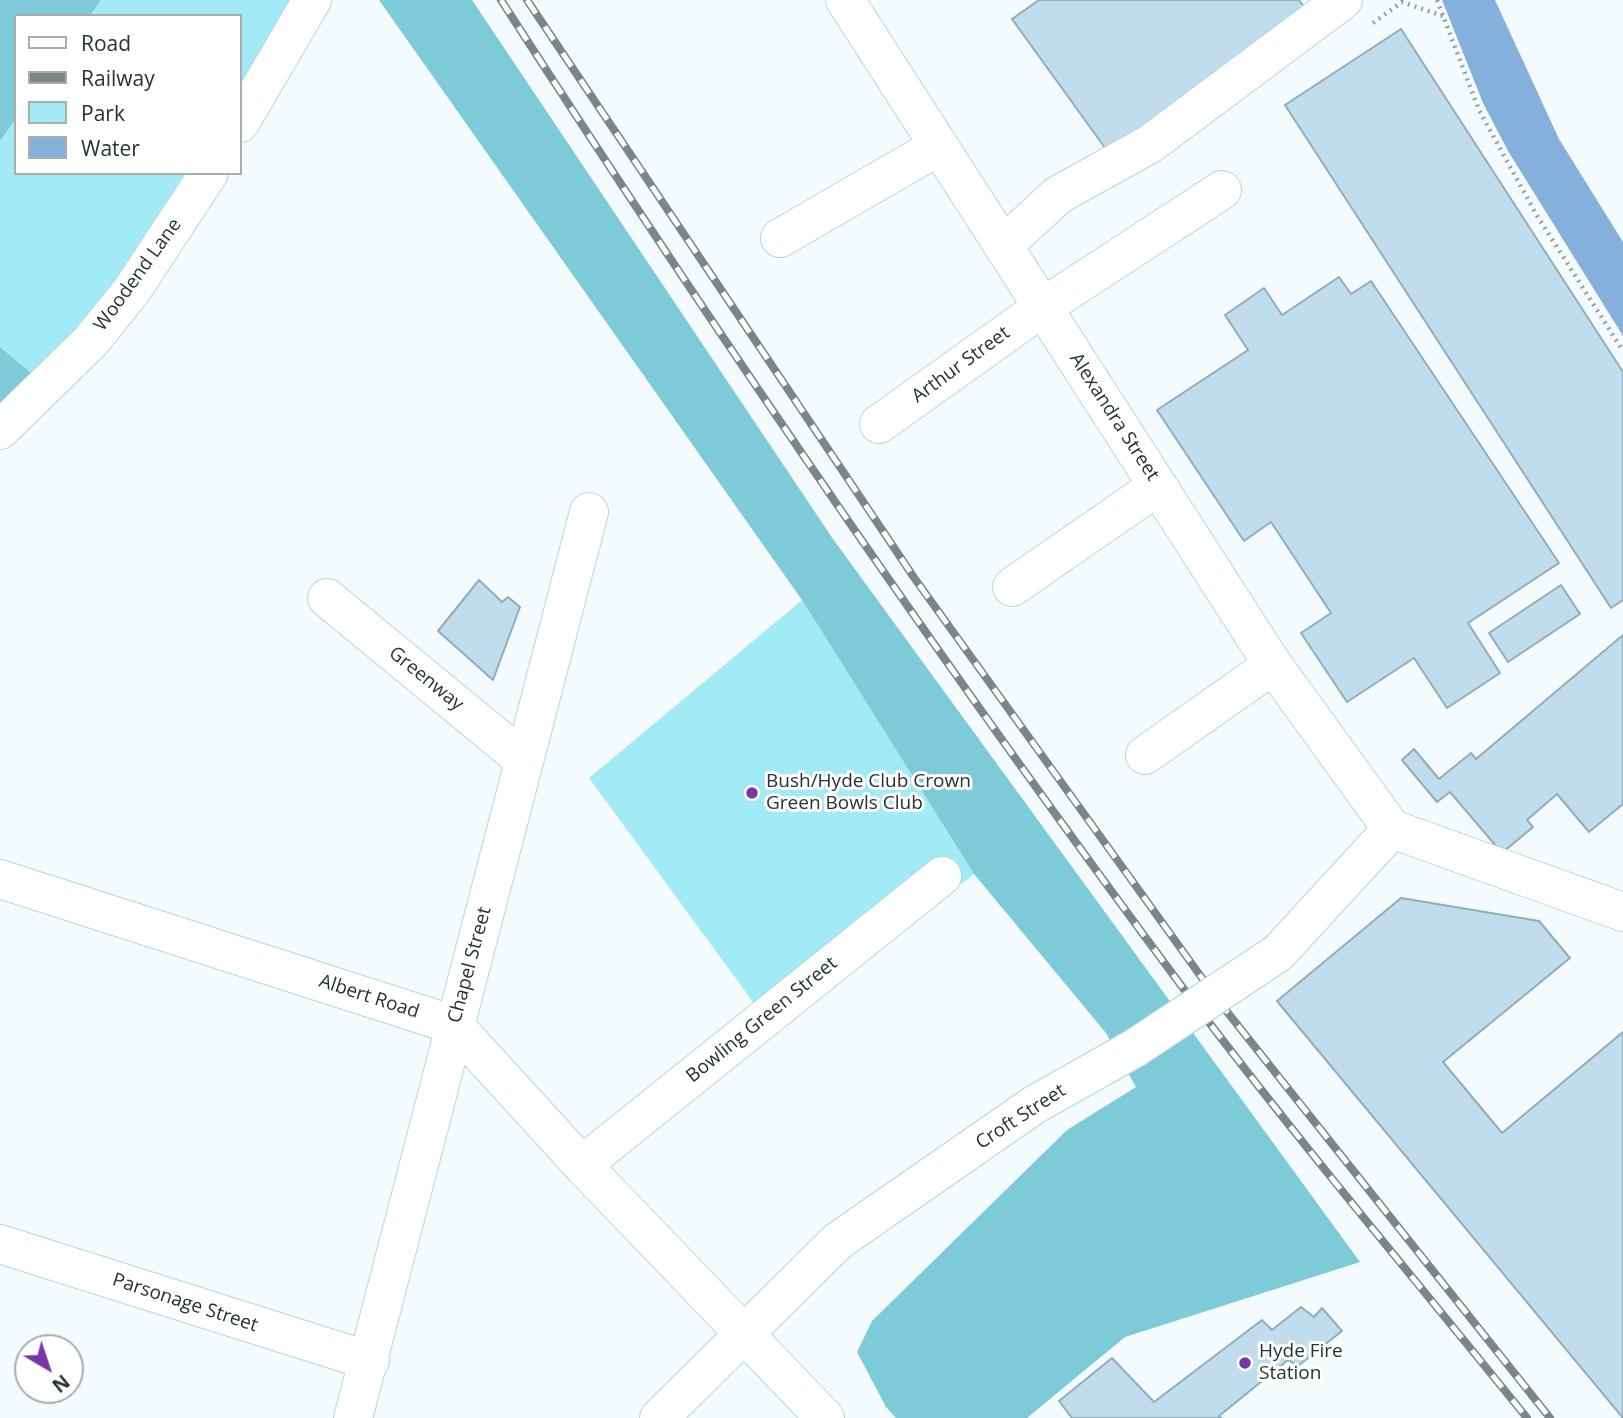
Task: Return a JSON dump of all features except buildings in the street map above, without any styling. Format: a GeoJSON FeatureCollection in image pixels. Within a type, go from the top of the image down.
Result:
{"type":"FeatureCollection","features":[{"type":"Feature","properties":{"kind":"street"},"geometry":{"type":"LineString","coordinates":[[242,119],[312,0]]}},
{"type":"Feature","properties":{"kind":"street","name":"Alexandra Street"},"geometry":{"type":"LineString","coordinates":[[845,0],[1273,665],[1392,829]]}},
{"type":"Feature","properties":{"kind":"street"},"geometry":{"type":"LineString","coordinates":[[1003,246],[1058,195],[1150,144],[1343,0]]}},
{"type":"Feature","properties":{"kind":"street"},"geometry":{"type":"LineString","coordinates":[[780,238],[939,146]]}},
{"type":"Feature","properties":{"kind":"street","name":"Woodend Lane"},"geometry":{"type":"LineString","coordinates":[[0,429],[91,341],[132,289],[208,175]]}},
{"type":"Feature","properties":{"kind":"street","name":"Arthur Street"},"geometry":{"type":"LineString","coordinates":[[879,424],[1043,307],[1222,190]]}},
{"type":"Feature","properties":{"kind":"street"},"geometry":{"type":"LineString","coordinates":[[1012,587],[1158,486]]}},
{"type":"Feature","properties":{"kind":"street","name":"Chapel Street"},"geometry":{"type":"LineString","coordinates":[[353,1418],[590,512]]}},
{"type":"Feature","properties":{"kind":"street","name":"Greenway"},"geometry":{"type":"LineString","coordinates":[[327,598],[524,760]]}},
{"type":"Feature","properties":{"kind":"street"},"geometry":{"type":"LineString","coordinates":[[1145,755],[1273,665]]}},
{"type":"Feature","properties":{"kind":"street"},"geometry":{"type":"LineString","coordinates":[[1392,829],[1623,912]]}},
{"type":"Feature","properties":{"kind":"street","name":"Croft Street"},"geometry":{"type":"LineString","coordinates":[[659,1418],[838,1241],[1034,1105],[1135,1048],[1278,953],[1392,829]]}},
{"type":"Feature","properties":{"kind":"street","name":"Bowling Green Street"},"geometry":{"type":"LineString","coordinates":[[582,1165],[942,876]]}},
{"type":"Feature","properties":{"kind":"street","name":"Albert Road"},"geometry":{"type":"LineString","coordinates":[[0,879],[454,1025],[582,1165],[825,1418]]}},
{"type":"Feature","properties":{"kind":"street","name":"Parsonage Street"},"geometry":{"type":"LineString","coordinates":[[0,1244],[370,1361]]}},
{"type":"Feature","properties":{"kind":"path"},"geometry":{"type":"LineString","coordinates":[[1437,0],[1479,110],[1536,214],[1623,351]]}},
{"type":"Feature","properties":{"kind":"path"},"geometry":{"type":"LineString","coordinates":[[1402,2],[1443,16]]}},
{"type":"Feature","properties":{"kind":"green space"},"geometry":{"type":"Polygon","coordinates":[[[101,0],[294,0],[242,88],[242,14],[91,14],[101,0]]]}},
{"type":"Feature","properties":{"kind":"green space"},"geometry":{"type":"Polygon","coordinates":[[[14,122],[14,175],[189,175],[105,300],[36,377],[0,347],[0,141],[14,122]]]}},
{"type":"Feature","properties":{"kind":"green space"},"geometry":{"type":"Polygon","coordinates":[[[802,600],[974,874],[775,1032],[589,778],[802,600]]]}},
{"type":"Feature","properties":{"kind":"shaded area"},"geometry":{"type":"Polygon","coordinates":[[[0,0],[101,0],[91,14],[14,14],[14,122],[0,141],[0,0]]]}},
{"type":"Feature","properties":{"kind":"shaded area"},"geometry":{"type":"Polygon","coordinates":[[[379,0],[472,0],[833,539],[1360,1262],[1125,1337],[1027,1418],[896,1418],[886,1407],[857,1352],[872,1321],[1067,1130],[1136,1087],[1106,1033],[974,874],[802,600],[379,0]]]}},
{"type":"Feature","properties":{"kind":"shaded area"},"geometry":{"type":"Polygon","coordinates":[[[0,347],[36,377],[0,410],[0,347]]]}},
{"type":"Feature","properties":{"kind":"water"},"geometry":{"type":"Polygon","coordinates":[[[1442,0],[1495,0],[1559,139],[1623,242],[1623,336],[1508,151],[1483,103],[1442,0]]]}},
{"type":"Feature","properties":{"kind":"railway"},"geometry":{"type":"LineString","coordinates":[[501,0],[750,378],[1008,749],[1186,992],[1269,1100],[1527,1418]]}},
{"type":"Feature","properties":{"kind":"railway"},"geometry":{"type":"LineString","coordinates":[[527,0],[915,579],[1220,1003],[1550,1418]]}},
{"type":"Feature","properties":{"kind":"place","name":"Bush/Hyde Club Crown Green Bowls Club"},"geometry":{"type":"Point","coordinates":[752,793]}},
{"type":"Feature","properties":{"kind":"place","name":"Hyde Fire Station"},"geometry":{"type":"Point","coordinates":[1245,1363]}}]}
